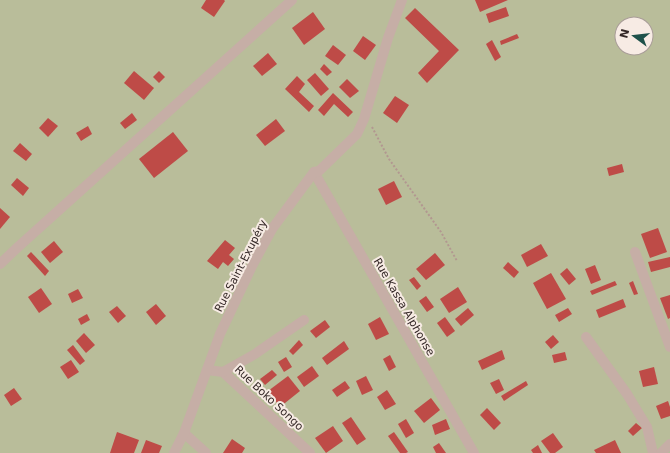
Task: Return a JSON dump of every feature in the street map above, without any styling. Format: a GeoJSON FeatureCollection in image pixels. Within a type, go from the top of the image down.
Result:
{"type":"FeatureCollection","features":[{"type":"Feature","properties":{"kind":"street"},"geometry":{"type":"LineString","coordinates":[[0,264],[292,0]]}},
{"type":"Feature","properties":{"kind":"street","name":"Rue Saint-Exupéry"},"geometry":{"type":"LineString","coordinates":[[174,453],[184,433],[220,334],[252,266],[272,229],[314,172],[319,171],[357,134],[364,119],[388,38],[402,0]]}},
{"type":"Feature","properties":{"kind":"street","name":"Rue Kassa Alphonse"},"geometry":{"type":"LineString","coordinates":[[314,172],[474,453]]}},
{"type":"Feature","properties":{"kind":"street"},"geometry":{"type":"LineString","coordinates":[[636,252],[670,347]]}},
{"type":"Feature","properties":{"kind":"street"},"geometry":{"type":"LineString","coordinates":[[223,372],[260,351],[304,320]]}},
{"type":"Feature","properties":{"kind":"street"},"geometry":{"type":"LineString","coordinates":[[586,337],[647,427],[653,453]]}},
{"type":"Feature","properties":{"kind":"street","name":"Rue Boko Songo"},"geometry":{"type":"LineString","coordinates":[[207,370],[223,372],[310,453]]}},
{"type":"Feature","properties":{"kind":"street"},"geometry":{"type":"LineString","coordinates":[[184,433],[206,453]]}},
{"type":"Feature","properties":{"kind":"street"},"geometry":{"type":"LineString","coordinates":[[661,453],[670,444]]}},
{"type":"Feature","properties":{"kind":"path"},"geometry":{"type":"LineString","coordinates":[[364,119],[374,128],[389,159],[441,232],[457,261]]}},
{"type":"Feature","properties":{"kind":"green space"},"geometry":{"type":"Polygon","coordinates":[[[0,0],[670,0],[670,453],[0,453],[0,0]]]}},
{"type":"Feature","properties":{"kind":"building"},"geometry":{"type":"Polygon","coordinates":[[[206,0],[225,1],[214,17],[201,8],[206,0]]]}},
{"type":"Feature","properties":{"kind":"building"},"geometry":{"type":"Polygon","coordinates":[[[475,0],[508,0],[480,12],[475,0]]]}},
{"type":"Feature","properties":{"kind":"building"},"geometry":{"type":"Polygon","coordinates":[[[506,7],[509,16],[489,23],[486,14],[506,7]]]}},
{"type":"Feature","properties":{"kind":"building"},"geometry":{"type":"Polygon","coordinates":[[[415,8],[459,50],[427,83],[418,73],[439,51],[405,18],[415,8]]]}},
{"type":"Feature","properties":{"kind":"building"},"geometry":{"type":"Polygon","coordinates":[[[313,12],[325,29],[304,45],[292,28],[313,12]]]}},
{"type":"Feature","properties":{"kind":"building"},"geometry":{"type":"Polygon","coordinates":[[[517,34],[519,38],[501,45],[500,41],[517,34]]]}},
{"type":"Feature","properties":{"kind":"building"},"geometry":{"type":"Polygon","coordinates":[[[363,36],[376,45],[365,60],[353,51],[363,36]]]}},
{"type":"Feature","properties":{"kind":"building"},"geometry":{"type":"Polygon","coordinates":[[[492,40],[501,57],[495,61],[486,44],[492,40]]]}},
{"type":"Feature","properties":{"kind":"building"},"geometry":{"type":"Polygon","coordinates":[[[333,45],[346,55],[338,65],[325,56],[333,45]]]}},
{"type":"Feature","properties":{"kind":"building"},"geometry":{"type":"Polygon","coordinates":[[[268,53],[277,64],[262,76],[253,66],[268,53]]]}},
{"type":"Feature","properties":{"kind":"building"},"geometry":{"type":"Polygon","coordinates":[[[324,64],[332,72],[327,76],[320,69],[324,64]]]}},
{"type":"Feature","properties":{"kind":"building"},"geometry":{"type":"Polygon","coordinates":[[[134,71],[154,88],[144,100],[124,83],[134,71]]]}},
{"type":"Feature","properties":{"kind":"building"},"geometry":{"type":"Polygon","coordinates":[[[159,71],[165,77],[159,83],[153,77],[159,71]]]}},
{"type":"Feature","properties":{"kind":"building"},"geometry":{"type":"Polygon","coordinates":[[[315,73],[329,89],[321,96],[307,80],[315,73]]]}},
{"type":"Feature","properties":{"kind":"building"},"geometry":{"type":"Polygon","coordinates":[[[297,76],[305,84],[299,92],[314,106],[309,112],[285,89],[297,76]]]}},
{"type":"Feature","properties":{"kind":"building"},"geometry":{"type":"Polygon","coordinates":[[[347,79],[359,91],[350,98],[339,87],[347,79]]]}},
{"type":"Feature","properties":{"kind":"building"},"geometry":{"type":"Polygon","coordinates":[[[333,93],[353,112],[348,117],[334,104],[324,116],[318,110],[333,93]]]}},
{"type":"Feature","properties":{"kind":"building"},"geometry":{"type":"Polygon","coordinates":[[[395,96],[409,105],[397,123],[383,113],[395,96]]]}},
{"type":"Feature","properties":{"kind":"building"},"geometry":{"type":"Polygon","coordinates":[[[132,113],[137,120],[125,129],[120,123],[132,113]]]}},
{"type":"Feature","properties":{"kind":"building"},"geometry":{"type":"Polygon","coordinates":[[[48,118],[58,126],[48,137],[39,128],[48,118]]]}},
{"type":"Feature","properties":{"kind":"building"},"geometry":{"type":"Polygon","coordinates":[[[276,119],[285,131],[265,146],[256,135],[276,119]]]}},
{"type":"Feature","properties":{"kind":"building"},"geometry":{"type":"Polygon","coordinates":[[[88,126],[92,134],[81,141],[76,133],[88,126]]]}},
{"type":"Feature","properties":{"kind":"building"},"geometry":{"type":"Polygon","coordinates":[[[173,132],[188,151],[154,178],[139,159],[173,132]]]}},
{"type":"Feature","properties":{"kind":"building"},"geometry":{"type":"Polygon","coordinates":[[[20,143],[32,154],[26,161],[13,151],[20,143]]]}},
{"type":"Feature","properties":{"kind":"building"},"geometry":{"type":"Polygon","coordinates":[[[622,164],[624,172],[609,176],[607,168],[622,164]]]}},
{"type":"Feature","properties":{"kind":"building"},"geometry":{"type":"Polygon","coordinates":[[[17,178],[29,188],[23,196],[11,185],[17,178]]]}},
{"type":"Feature","properties":{"kind":"building"},"geometry":{"type":"Polygon","coordinates":[[[394,181],[402,197],[386,205],[378,189],[394,181]]]}},
{"type":"Feature","properties":{"kind":"building"},"geometry":{"type":"Polygon","coordinates":[[[0,208],[10,217],[0,229],[0,208]]]}},
{"type":"Feature","properties":{"kind":"building"},"geometry":{"type":"Polygon","coordinates":[[[658,228],[667,252],[650,258],[641,234],[658,228]]]}},
{"type":"Feature","properties":{"kind":"building"},"geometry":{"type":"Polygon","coordinates":[[[225,240],[235,248],[229,255],[234,259],[228,266],[223,262],[218,269],[207,261],[225,240]]]}},
{"type":"Feature","properties":{"kind":"building"},"geometry":{"type":"Polygon","coordinates":[[[54,241],[63,252],[50,263],[41,252],[54,241]]]}},
{"type":"Feature","properties":{"kind":"building"},"geometry":{"type":"Polygon","coordinates":[[[541,244],[548,256],[527,267],[521,255],[541,244]]]}},
{"type":"Feature","properties":{"kind":"building"},"geometry":{"type":"Polygon","coordinates":[[[31,252],[49,271],[45,276],[27,256],[31,252]]]}},
{"type":"Feature","properties":{"kind":"building"},"geometry":{"type":"Polygon","coordinates":[[[435,253],[445,265],[426,280],[416,269],[435,253]]]}},
{"type":"Feature","properties":{"kind":"building"},"geometry":{"type":"Polygon","coordinates":[[[670,257],[670,267],[651,272],[648,262],[670,257]]]}},
{"type":"Feature","properties":{"kind":"building"},"geometry":{"type":"Polygon","coordinates":[[[508,262],[519,272],[514,278],[503,268],[508,262]]]}},
{"type":"Feature","properties":{"kind":"building"},"geometry":{"type":"Polygon","coordinates":[[[595,265],[601,280],[591,284],[585,269],[595,265]]]}},
{"type":"Feature","properties":{"kind":"building"},"geometry":{"type":"Polygon","coordinates":[[[567,268],[576,279],[569,285],[560,274],[567,268]]]}},
{"type":"Feature","properties":{"kind":"building"},"geometry":{"type":"Polygon","coordinates":[[[551,273],[566,299],[547,309],[533,283],[551,273]]]}},
{"type":"Feature","properties":{"kind":"building"},"geometry":{"type":"Polygon","coordinates":[[[414,277],[421,286],[417,290],[409,280],[414,277]]]}},
{"type":"Feature","properties":{"kind":"building"},"geometry":{"type":"Polygon","coordinates":[[[615,281],[617,285],[592,295],[590,291],[615,281]]]}},
{"type":"Feature","properties":{"kind":"building"},"geometry":{"type":"Polygon","coordinates":[[[633,281],[638,294],[634,295],[629,283],[633,281]]]}},
{"type":"Feature","properties":{"kind":"building"},"geometry":{"type":"Polygon","coordinates":[[[458,287],[467,302],[449,313],[440,299],[458,287]]]}},
{"type":"Feature","properties":{"kind":"building"},"geometry":{"type":"Polygon","coordinates":[[[41,288],[52,304],[39,313],[28,297],[41,288]]]}},
{"type":"Feature","properties":{"kind":"building"},"geometry":{"type":"Polygon","coordinates":[[[78,289],[83,298],[72,303],[68,294],[78,289]]]}},
{"type":"Feature","properties":{"kind":"building"},"geometry":{"type":"Polygon","coordinates":[[[670,295],[670,318],[668,319],[660,298],[670,295]]]}},
{"type":"Feature","properties":{"kind":"building"},"geometry":{"type":"Polygon","coordinates":[[[426,296],[434,307],[427,312],[419,301],[426,296]]]}},
{"type":"Feature","properties":{"kind":"building"},"geometry":{"type":"Polygon","coordinates":[[[623,299],[626,307],[599,318],[596,310],[623,299]]]}},
{"type":"Feature","properties":{"kind":"building"},"geometry":{"type":"Polygon","coordinates":[[[156,304],[166,316],[156,325],[146,312],[156,304]]]}},
{"type":"Feature","properties":{"kind":"building"},"geometry":{"type":"Polygon","coordinates":[[[117,306],[126,316],[118,323],[109,312],[117,306]]]}},
{"type":"Feature","properties":{"kind":"building"},"geometry":{"type":"Polygon","coordinates":[[[468,308],[474,315],[461,326],[455,319],[468,308]]]}},
{"type":"Feature","properties":{"kind":"building"},"geometry":{"type":"Polygon","coordinates":[[[568,308],[572,314],[559,322],[555,315],[568,308]]]}},
{"type":"Feature","properties":{"kind":"building"},"geometry":{"type":"Polygon","coordinates":[[[87,314],[90,320],[81,325],[78,319],[87,314]]]}},
{"type":"Feature","properties":{"kind":"building"},"geometry":{"type":"Polygon","coordinates":[[[380,317],[389,334],[376,340],[368,324],[380,317]]]}},
{"type":"Feature","properties":{"kind":"building"},"geometry":{"type":"Polygon","coordinates":[[[445,317],[455,331],[447,337],[437,323],[445,317]]]}},
{"type":"Feature","properties":{"kind":"building"},"geometry":{"type":"Polygon","coordinates":[[[325,320],[330,327],[316,338],[310,331],[325,320]]]}},
{"type":"Feature","properties":{"kind":"building"},"geometry":{"type":"Polygon","coordinates":[[[84,333],[95,345],[86,353],[76,341],[84,333]]]}},
{"type":"Feature","properties":{"kind":"building"},"geometry":{"type":"Polygon","coordinates":[[[553,335],[559,342],[551,349],[545,342],[553,335]]]}},
{"type":"Feature","properties":{"kind":"building"},"geometry":{"type":"Polygon","coordinates":[[[299,340],[303,345],[293,355],[289,351],[299,340]]]}},
{"type":"Feature","properties":{"kind":"building"},"geometry":{"type":"Polygon","coordinates":[[[344,341],[349,349],[327,365],[322,358],[344,341]]]}},
{"type":"Feature","properties":{"kind":"building"},"geometry":{"type":"Polygon","coordinates":[[[73,345],[85,361],[80,365],[67,350],[73,345]]]}},
{"type":"Feature","properties":{"kind":"building"},"geometry":{"type":"Polygon","coordinates":[[[502,350],[505,359],[482,370],[478,361],[502,350]]]}},
{"type":"Feature","properties":{"kind":"building"},"geometry":{"type":"Polygon","coordinates":[[[565,352],[567,360],[554,363],[552,355],[565,352]]]}},
{"type":"Feature","properties":{"kind":"building"},"geometry":{"type":"Polygon","coordinates":[[[390,355],[396,367],[389,371],[383,359],[390,355]]]}},
{"type":"Feature","properties":{"kind":"building"},"geometry":{"type":"Polygon","coordinates":[[[286,357],[292,367],[284,372],[278,362],[286,357]]]}},
{"type":"Feature","properties":{"kind":"building"},"geometry":{"type":"Polygon","coordinates":[[[71,360],[79,372],[68,379],[60,367],[71,360]]]}},
{"type":"Feature","properties":{"kind":"building"},"geometry":{"type":"Polygon","coordinates":[[[312,366],[319,376],[304,387],[297,377],[312,366]]]}},
{"type":"Feature","properties":{"kind":"building"},"geometry":{"type":"Polygon","coordinates":[[[654,367],[658,384],[643,387],[639,371],[654,367]]]}},
{"type":"Feature","properties":{"kind":"building"},"geometry":{"type":"Polygon","coordinates":[[[272,370],[277,375],[265,385],[260,379],[272,370]]]}},
{"type":"Feature","properties":{"kind":"building"},"geometry":{"type":"Polygon","coordinates":[[[288,376],[300,391],[280,407],[268,391],[288,376]]]}},
{"type":"Feature","properties":{"kind":"building"},"geometry":{"type":"Polygon","coordinates":[[[366,376],[373,390],[362,395],[356,381],[366,376]]]}},
{"type":"Feature","properties":{"kind":"building"},"geometry":{"type":"Polygon","coordinates":[[[499,379],[504,390],[496,394],[490,383],[499,379]]]}},
{"type":"Feature","properties":{"kind":"building"},"geometry":{"type":"Polygon","coordinates":[[[345,381],[350,388],[337,397],[332,390],[345,381]]]}},
{"type":"Feature","properties":{"kind":"building"},"geometry":{"type":"Polygon","coordinates":[[[526,381],[528,385],[504,401],[501,396],[526,381]]]}},
{"type":"Feature","properties":{"kind":"building"},"geometry":{"type":"Polygon","coordinates":[[[14,388],[22,399],[11,406],[4,395],[14,388]]]}},
{"type":"Feature","properties":{"kind":"building"},"geometry":{"type":"Polygon","coordinates":[[[387,390],[396,404],[385,410],[377,397],[387,390]]]}},
{"type":"Feature","properties":{"kind":"building"},"geometry":{"type":"Polygon","coordinates":[[[431,398],[440,410],[424,423],[414,411],[431,398]]]}},
{"type":"Feature","properties":{"kind":"building"},"geometry":{"type":"Polygon","coordinates":[[[668,401],[670,416],[661,419],[656,406],[668,401]]]}},
{"type":"Feature","properties":{"kind":"building"},"geometry":{"type":"Polygon","coordinates":[[[487,408],[501,423],[494,430],[480,415],[487,408]]]}},
{"type":"Feature","properties":{"kind":"building"},"geometry":{"type":"Polygon","coordinates":[[[351,417],[366,439],[357,445],[342,423],[351,417]]]}},
{"type":"Feature","properties":{"kind":"building"},"geometry":{"type":"Polygon","coordinates":[[[406,419],[414,433],[406,438],[398,424],[406,419]]]}},
{"type":"Feature","properties":{"kind":"building"},"geometry":{"type":"Polygon","coordinates":[[[446,419],[450,429],[435,435],[432,425],[446,419]]]}},
{"type":"Feature","properties":{"kind":"building"},"geometry":{"type":"Polygon","coordinates":[[[636,423],[642,428],[633,436],[628,431],[636,423]]]}},
{"type":"Feature","properties":{"kind":"building"},"geometry":{"type":"Polygon","coordinates":[[[333,426],[343,441],[326,453],[315,438],[333,426]]]}},
{"type":"Feature","properties":{"kind":"building"},"geometry":{"type":"Polygon","coordinates":[[[117,432],[139,440],[134,453],[110,453],[117,432]]]}},
{"type":"Feature","properties":{"kind":"building"},"geometry":{"type":"Polygon","coordinates":[[[394,432],[408,452],[400,453],[388,436],[394,432]]]}},
{"type":"Feature","properties":{"kind":"building"},"geometry":{"type":"Polygon","coordinates":[[[553,433],[563,447],[555,453],[550,453],[541,441],[553,433]]]}},
{"type":"Feature","properties":{"kind":"building"},"geometry":{"type":"Polygon","coordinates":[[[232,439],[245,448],[242,453],[223,453],[232,439]]]}},
{"type":"Feature","properties":{"kind":"building"},"geometry":{"type":"Polygon","coordinates":[[[146,440],[162,446],[159,453],[141,453],[146,440]]]}},
{"type":"Feature","properties":{"kind":"building"},"geometry":{"type":"Polygon","coordinates":[[[615,440],[621,453],[596,453],[594,450],[615,440]]]}},
{"type":"Feature","properties":{"kind":"building"},"geometry":{"type":"Polygon","coordinates":[[[439,443],[446,453],[436,453],[433,447],[439,443]]]}},
{"type":"Feature","properties":{"kind":"building"},"geometry":{"type":"Polygon","coordinates":[[[538,445],[542,453],[533,453],[531,450],[538,445]]]}}]}
